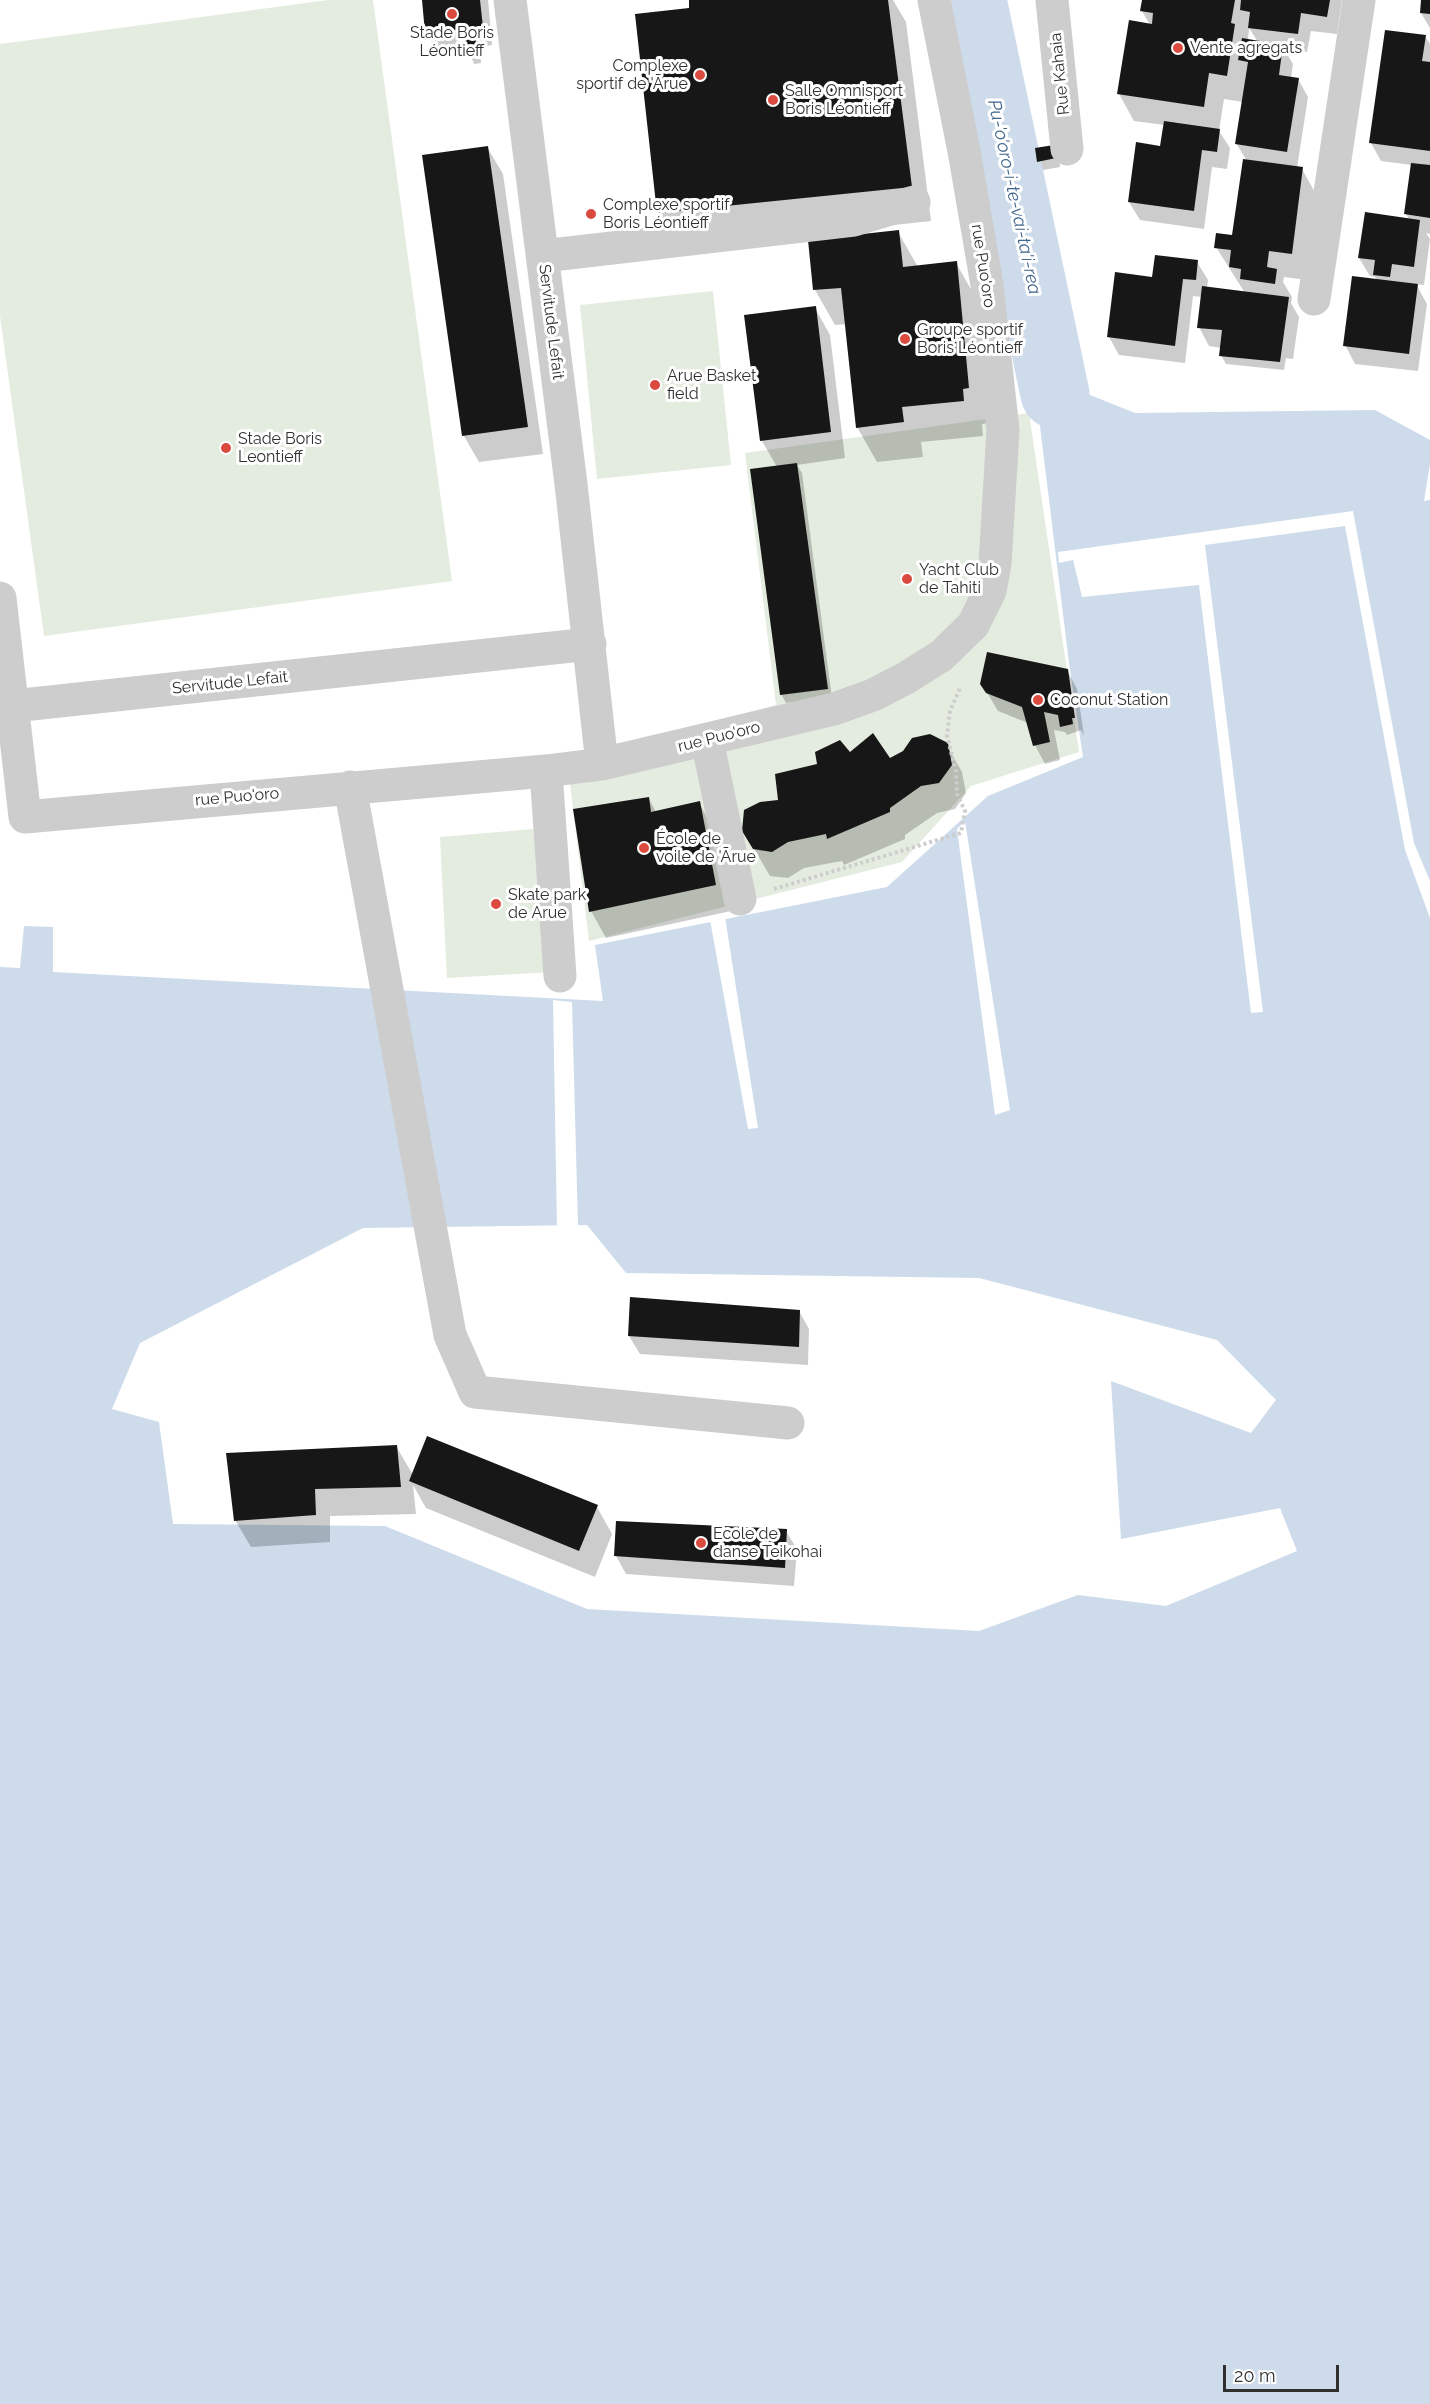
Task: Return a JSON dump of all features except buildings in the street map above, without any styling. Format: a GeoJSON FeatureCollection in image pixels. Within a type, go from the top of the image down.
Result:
{"type":"FeatureCollection","features":[{"type":"Feature","properties":{"kind":"street","name":"Servitude Lefait"},"geometry":{"type":"LineString","coordinates":[[510,0],[590,644],[602,764]]}},
{"type":"Feature","properties":{"kind":"street","name":"rue Puo'oro"},"geometry":{"type":"LineString","coordinates":[[0,598],[6,705],[25,817],[546,771],[602,764],[834,709],[873,695],[940,656],[973,625],[990,591],[995,564],[1003,430],[987,285],[964,150],[934,0]]}},
{"type":"Feature","properties":{"kind":"street","name":"Rue Kahaia"},"geometry":{"type":"LineString","coordinates":[[1052,0],[1067,149]]}},
{"type":"Feature","properties":{"kind":"street"},"geometry":{"type":"LineString","coordinates":[[1314,299],[1359,0]]}},
{"type":"Feature","properties":{"kind":"street"},"geometry":{"type":"LineString","coordinates":[[543,256],[854,220],[914,202]]}},
{"type":"Feature","properties":{"kind":"street","name":"Servitude Lefait"},"geometry":{"type":"LineString","coordinates":[[6,705],[590,644]]}},
{"type":"Feature","properties":{"kind":"street"},"geometry":{"type":"LineString","coordinates":[[707,740],[740,899]]}},
{"type":"Feature","properties":{"kind":"street"},"geometry":{"type":"LineString","coordinates":[[546,771],[560,976]]}},
{"type":"Feature","properties":{"kind":"street"},"geometry":{"type":"LineString","coordinates":[[350,787],[450,1335],[475,1392],[788,1423]]}},
{"type":"Feature","properties":{"kind":"path"},"geometry":{"type":"LineString","coordinates":[[740,899],[961,833],[966,811],[957,794],[956,771],[947,736],[950,711],[964,681]]}},
{"type":"Feature","properties":{"kind":"shaded area","name":"Stade Boris Leontieff"},"geometry":{"type":"Polygon","coordinates":[[[328,0],[373,0],[452,581],[44,636],[0,316],[0,44],[328,0]]]}},
{"type":"Feature","properties":{"kind":"shaded area","name":"Arue Basket field"},"geometry":{"type":"Polygon","coordinates":[[[713,291],[731,465],[597,479],[580,305],[713,291]]]}},
{"type":"Feature","properties":{"kind":"shaded area","name":"Yacht Club de Tahiti"},"geometry":{"type":"Polygon","coordinates":[[[1029,413],[1079,752],[971,786],[902,862],[589,941],[567,759],[776,705],[745,453],[1029,413]]]}},
{"type":"Feature","properties":{"kind":"shaded area","name":"Skate park de Arue"},"geometry":{"type":"Polygon","coordinates":[[[545,828],[553,972],[447,978],[440,837],[545,828]]]}},
{"type":"Feature","properties":{"kind":"water"},"geometry":{"type":"Polygon","coordinates":[[[1065,385],[1135,413],[1375,410],[1430,440],[1430,464],[1424,501],[1430,500],[1430,2404],[0,2404],[0,967],[20,968],[24,926],[53,927],[53,972],[603,1001],[595,945],[887,887],[988,796],[1083,757],[1038,410],[1065,385]],[[587,1225],[363,1228],[140,1343],[112,1409],[159,1422],[173,1524],[385,1526],[587,1609],[979,1631],[1078,1595],[1166,1606],[1297,1551],[1280,1508],[1121,1539],[1111,1381],[1251,1433],[1276,1400],[1217,1340],[979,1278],[626,1273],[587,1225]]]}},
{"type":"Feature","properties":{"kind":"pier"},"geometry":{"type":"Polygon","coordinates":[[[1353,511],[1414,843],[1430,881],[1430,918],[1405,850],[1345,526],[1205,545],[1263,1012],[1251,1013],[1199,585],[1082,597],[1073,560],[1059,563],[1058,552],[1353,511]]]}},
{"type":"Feature","properties":{"kind":"pier"},"geometry":{"type":"Polygon","coordinates":[[[965,821],[1010,1110],[995,1115],[957,829],[965,821]]]}},
{"type":"Feature","properties":{"kind":"pier"},"geometry":{"type":"Polygon","coordinates":[[[725,917],[758,1128],[748,1129],[710,920],[725,917]]]}},
{"type":"Feature","properties":{"kind":"pier"},"geometry":{"type":"Polygon","coordinates":[[[553,1000],[572,1002],[578,1226],[559,1228],[557,1228],[553,1000]]]}},
{"type":"Feature","properties":{"kind":"waterway","name":"Pu-'o'oro-i-te-vai-ta'i-rea"},"geometry":{"type":"LineString","coordinates":[[972,0],[1055,394]]}},
{"type":"Feature","properties":{"kind":"place","name":"Stade Boris Léontieff"},"geometry":{"type":"Point","coordinates":[452,14]}},
{"type":"Feature","properties":{"kind":"place","name":"Vente agregats"},"geometry":{"type":"Point","coordinates":[1178,48]}},
{"type":"Feature","properties":{"kind":"place","name":"Complexe sportif de 'Ārue"},"geometry":{"type":"Point","coordinates":[700,75]}},
{"type":"Feature","properties":{"kind":"place","name":"Salle Omnisport Boris Léontieff"},"geometry":{"type":"Point","coordinates":[773,100]}},
{"type":"Feature","properties":{"kind":"place","name":"Complexe sportif Boris Léontieff"},"geometry":{"type":"Point","coordinates":[591,214]}},
{"type":"Feature","properties":{"kind":"place","name":"Groupe sportif Boris Léontieff"},"geometry":{"type":"Point","coordinates":[905,339]}},
{"type":"Feature","properties":{"kind":"place","name":"Arue Basket field"},"geometry":{"type":"Point","coordinates":[655,385]}},
{"type":"Feature","properties":{"kind":"place","name":"Stade Boris Leontieff"},"geometry":{"type":"Point","coordinates":[226,448]}},
{"type":"Feature","properties":{"kind":"place","name":"Yacht Club de Tahiti"},"geometry":{"type":"Point","coordinates":[907,579]}},
{"type":"Feature","properties":{"kind":"place","name":"Coconut Station"},"geometry":{"type":"Point","coordinates":[1038,700]}},
{"type":"Feature","properties":{"kind":"place","name":"École de voile de 'Ārue"},"geometry":{"type":"Point","coordinates":[644,848]}},
{"type":"Feature","properties":{"kind":"place","name":"Skate park de Arue"},"geometry":{"type":"Point","coordinates":[496,904]}},
{"type":"Feature","properties":{"kind":"place","name":"Ecole de danse Teikohai"},"geometry":{"type":"Point","coordinates":[701,1543]}}]}
